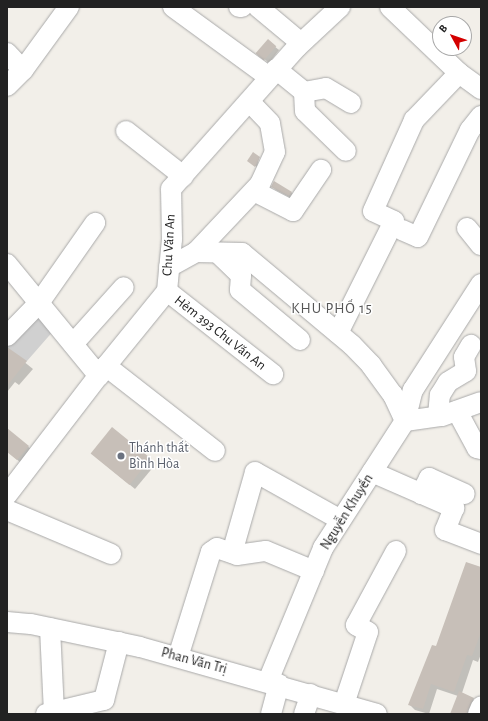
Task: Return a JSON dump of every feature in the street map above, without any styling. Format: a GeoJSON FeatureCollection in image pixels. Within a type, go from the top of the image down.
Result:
{"type":"FeatureCollection","features":[{"type":"Feature","properties":{"kind":"street"},"geometry":{"type":"LineString","coordinates":[[7,86],[23,70],[69,7]]}},
{"type":"Feature","properties":{"kind":"street"},"geometry":{"type":"LineString","coordinates":[[173,7],[304,92],[326,88],[351,103]]}},
{"type":"Feature","properties":{"kind":"street"},"geometry":{"type":"LineString","coordinates":[[258,7],[301,43]]}},
{"type":"Feature","properties":{"kind":"street"},"geometry":{"type":"LineString","coordinates":[[390,7],[459,73],[481,89]]}},
{"type":"Feature","properties":{"kind":"street","name":"Chu Văn An"},"geometry":{"type":"LineString","coordinates":[[7,495],[102,371],[167,291],[171,189],[328,11]]}},
{"type":"Feature","properties":{"kind":"street"},"geometry":{"type":"LineString","coordinates":[[7,53],[23,70]]}},
{"type":"Feature","properties":{"kind":"street"},"geometry":{"type":"LineString","coordinates":[[338,333],[394,221],[373,211],[414,120],[459,73]]}},
{"type":"Feature","properties":{"kind":"street"},"geometry":{"type":"LineString","coordinates":[[304,92],[305,111],[346,151]]}},
{"type":"Feature","properties":{"kind":"street"},"geometry":{"type":"LineString","coordinates":[[169,267],[196,252],[260,184],[275,152],[270,123],[249,101]]}},
{"type":"Feature","properties":{"kind":"street"},"geometry":{"type":"LineString","coordinates":[[402,230],[418,237],[470,130],[481,116]]}},
{"type":"Feature","properties":{"kind":"street"},"geometry":{"type":"LineString","coordinates":[[126,131],[183,176]]}},
{"type":"Feature","properties":{"kind":"street"},"geometry":{"type":"LineString","coordinates":[[254,191],[293,211],[321,170]]}},
{"type":"Feature","properties":{"kind":"street"},"geometry":{"type":"LineString","coordinates":[[7,336],[39,303],[95,223]]}},
{"type":"Feature","properties":{"kind":"street"},"geometry":{"type":"LineString","coordinates":[[467,228],[481,244]]}},
{"type":"Feature","properties":{"kind":"street"},"geometry":{"type":"LineString","coordinates":[[196,252],[242,253],[338,333],[371,365],[393,395],[405,421],[438,416],[481,402]]}},
{"type":"Feature","properties":{"kind":"street"},"geometry":{"type":"LineString","coordinates":[[218,253],[241,275],[240,290],[300,340]]}},
{"type":"Feature","properties":{"kind":"street"},"geometry":{"type":"LineString","coordinates":[[7,264],[73,344],[102,371],[215,451]]}},
{"type":"Feature","properties":{"kind":"street"},"geometry":{"type":"LineString","coordinates":[[73,344],[124,287]]}},
{"type":"Feature","properties":{"kind":"street","name":"Hẻm 393 Chu Văn An"},"geometry":{"type":"LineString","coordinates":[[167,291],[273,374]]}},
{"type":"Feature","properties":{"kind":"street","name":"Nguyễn Khuyến"},"geometry":{"type":"LineString","coordinates":[[271,714],[274,683],[323,548],[405,421],[413,390],[478,296]]}},
{"type":"Feature","properties":{"kind":"street"},"geometry":{"type":"LineString","coordinates":[[438,416],[440,395],[448,382],[466,371],[464,357],[471,345]]}},
{"type":"Feature","properties":{"kind":"street"},"geometry":{"type":"LineString","coordinates":[[457,411],[481,417]]}},
{"type":"Feature","properties":{"kind":"street"},"geometry":{"type":"LineString","coordinates":[[457,411],[477,448],[481,449]]}},
{"type":"Feature","properties":{"kind":"street"},"geometry":{"type":"LineString","coordinates":[[232,553],[255,472],[341,520]]}},
{"type":"Feature","properties":{"kind":"street"},"geometry":{"type":"LineString","coordinates":[[372,472],[454,508],[445,530],[481,544]]}},
{"type":"Feature","properties":{"kind":"street"},"geometry":{"type":"LineString","coordinates":[[422,494],[429,478],[464,494]]}},
{"type":"Feature","properties":{"kind":"street"},"geometry":{"type":"LineString","coordinates":[[7,510],[111,554]]}},
{"type":"Feature","properties":{"kind":"street"},"geometry":{"type":"LineString","coordinates":[[178,657],[211,552],[217,548],[232,553],[266,551],[314,571]]}},
{"type":"Feature","properties":{"kind":"street"},"geometry":{"type":"LineString","coordinates":[[360,710],[368,632],[356,626],[396,551]]}},
{"type":"Feature","properties":{"kind":"street","name":"Phan Văn Trị"},"geometry":{"type":"LineString","coordinates":[[7,622],[50,628],[119,642],[274,683],[360,710]]}},
{"type":"Feature","properties":{"kind":"street"},"geometry":{"type":"LineString","coordinates":[[50,628],[50,713],[104,700],[119,642]]}},
{"type":"Feature","properties":{"kind":"street"},"geometry":{"type":"LineString","coordinates":[[304,714],[311,694]]}},
{"type":"Feature","properties":{"kind":"street"},"geometry":{"type":"LineString","coordinates":[[478,714],[481,707]]}},
{"type":"Feature","properties":{"kind":"shaded area"},"geometry":{"type":"Polygon","coordinates":[[[34,310],[55,329],[27,361],[7,377],[7,337],[34,310]]]}},
{"type":"Feature","properties":{"kind":"building"},"geometry":{"type":"Polygon","coordinates":[[[268,39],[276,46],[264,61],[256,53],[268,39]]]}},
{"type":"Feature","properties":{"kind":"building"},"geometry":{"type":"Polygon","coordinates":[[[253,152],[260,157],[255,167],[247,161],[253,152]]]}},
{"type":"Feature","properties":{"kind":"building"},"geometry":{"type":"Polygon","coordinates":[[[274,181],[292,192],[289,196],[271,187],[274,181]]]}},
{"type":"Feature","properties":{"kind":"building"},"geometry":{"type":"Polygon","coordinates":[[[7,347],[27,361],[7,386],[7,347]]]}},
{"type":"Feature","properties":{"kind":"building","name":"Thánh thất Bình Hòa"},"geometry":{"type":"Polygon","coordinates":[[[112,427],[151,458],[129,485],[91,453],[112,427]]]}},
{"type":"Feature","properties":{"kind":"building"},"geometry":{"type":"Polygon","coordinates":[[[7,428],[29,446],[17,460],[7,452],[7,428]]]}},
{"type":"Feature","properties":{"kind":"building"},"geometry":{"type":"Polygon","coordinates":[[[466,562],[481,567],[481,632],[472,656],[467,655],[454,692],[431,684],[423,709],[408,705],[432,645],[436,646],[466,562]]]}},
{"type":"Feature","properties":{"kind":"building"},"geometry":{"type":"Polygon","coordinates":[[[459,691],[474,698],[467,714],[450,714],[459,691]]]}},
{"type":"Feature","properties":{"kind":"place","name":"Thánh thất Bình Hòa"},"geometry":{"type":"Point","coordinates":[121,456]}},
{"type":"Feature","properties":{"kind":"district","name":"KHU PHỐ 15"},"geometry":{"type":"Point","coordinates":[332,309]}}]}
